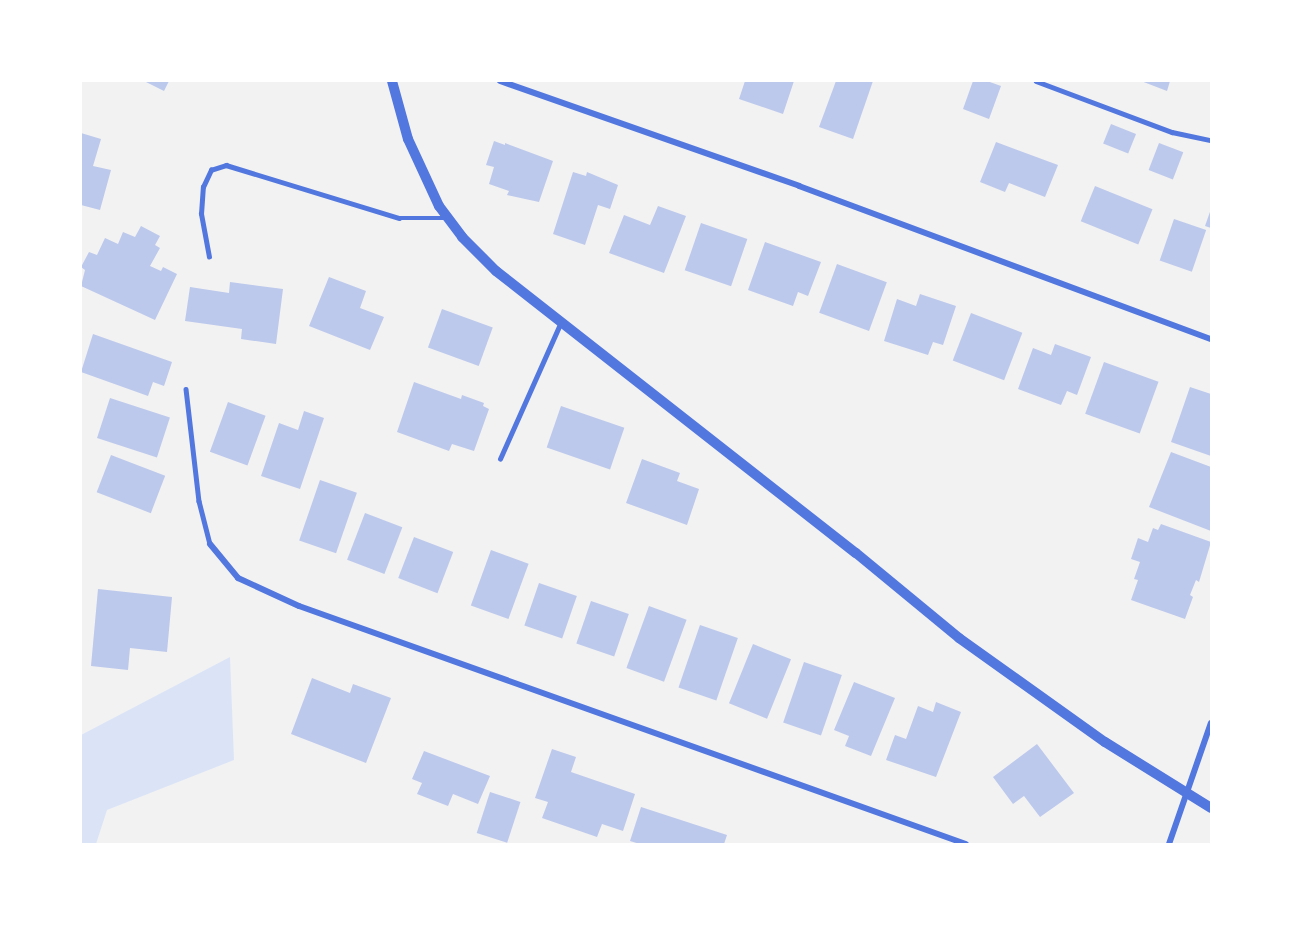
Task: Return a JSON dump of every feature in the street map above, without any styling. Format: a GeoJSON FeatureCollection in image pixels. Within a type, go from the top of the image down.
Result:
{"type":"FeatureCollection","features":[{"type":"Feature","properties":{"kind":"street"},"geometry":{"type":"LineString","coordinates":[[392,81],[408,139],[422,175],[447,218],[462,237],[496,271],[847,546],[959,638],[1105,742],[1211,808]]}},
{"type":"Feature","properties":{"kind":"street"},"geometry":{"type":"LineString","coordinates":[[500,81],[800,186],[1211,339]]}},
{"type":"Feature","properties":{"kind":"street"},"geometry":{"type":"LineString","coordinates":[[210,544],[238,578],[299,606],[966,844]]}},
{"type":"Feature","properties":{"kind":"street"},"geometry":{"type":"LineString","coordinates":[[1169,844],[1211,723]]}},
{"type":"Feature","properties":{"kind":"lane"},"geometry":{"type":"LineString","coordinates":[[1036,81],[1172,132],[1211,140]]}},
{"type":"Feature","properties":{"kind":"lane"},"geometry":{"type":"LineString","coordinates":[[209,257],[201,214],[203,187],[211,170],[226,165],[399,218],[447,218]]}},
{"type":"Feature","properties":{"kind":"lane"},"geometry":{"type":"LineString","coordinates":[[500,459],[561,322]]}},
{"type":"Feature","properties":{"kind":"lane"},"geometry":{"type":"LineString","coordinates":[[186,389],[199,501],[210,544]]}},
{"type":"Feature","properties":{"kind":"shaded area"},"geometry":{"type":"Polygon","coordinates":[[[230,657],[234,760],[107,810],[96,844],[81,844],[81,735],[230,657]]]}},
{"type":"Feature","properties":{"kind":"building"},"geometry":{"type":"Polygon","coordinates":[[[144,81],[169,81],[164,91],[144,81]]]}},
{"type":"Feature","properties":{"kind":"building"},"geometry":{"type":"Polygon","coordinates":[[[745,81],[794,81],[783,114],[739,99],[745,81]]]}},
{"type":"Feature","properties":{"kind":"building"},"geometry":{"type":"Polygon","coordinates":[[[836,81],[873,81],[853,139],[819,127],[836,81]]]}},
{"type":"Feature","properties":{"kind":"building"},"geometry":{"type":"Polygon","coordinates":[[[973,81],[987,81],[1001,86],[989,119],[963,109],[973,81]]]}},
{"type":"Feature","properties":{"kind":"building"},"geometry":{"type":"Polygon","coordinates":[[[1141,81],[1170,81],[1167,91],[1141,81]]]}},
{"type":"Feature","properties":{"kind":"building"},"geometry":{"type":"Polygon","coordinates":[[[1111,124],[1136,134],[1128,154],[1103,143],[1111,124]]]}},
{"type":"Feature","properties":{"kind":"building"},"geometry":{"type":"Polygon","coordinates":[[[81,133],[101,139],[93,166],[111,170],[100,210],[81,205],[81,133]]]}},
{"type":"Feature","properties":{"kind":"building"},"geometry":{"type":"Polygon","coordinates":[[[494,141],[553,161],[539,202],[507,195],[509,191],[489,184],[494,167],[486,165],[494,141]]]}},
{"type":"Feature","properties":{"kind":"building"},"geometry":{"type":"Polygon","coordinates":[[[996,142],[1058,165],[1045,197],[1009,183],[1005,192],[980,182],[996,142]]]}},
{"type":"Feature","properties":{"kind":"building"},"geometry":{"type":"Polygon","coordinates":[[[1159,143],[1183,152],[1173,179],[1149,170],[1159,143]]]}},
{"type":"Feature","properties":{"kind":"building"},"geometry":{"type":"Polygon","coordinates":[[[573,172],[586,176],[587,172],[618,185],[610,209],[598,205],[585,245],[553,234],[573,172]]]}},
{"type":"Feature","properties":{"kind":"building"},"geometry":{"type":"Polygon","coordinates":[[[1095,186],[1152,209],[1138,244],[1081,221],[1095,186]]]}},
{"type":"Feature","properties":{"kind":"building"},"geometry":{"type":"Polygon","coordinates":[[[658,206],[686,216],[664,273],[609,253],[624,215],[650,225],[658,206]]]}},
{"type":"Feature","properties":{"kind":"building"},"geometry":{"type":"Polygon","coordinates":[[[1211,209],[1211,228],[1205,226],[1211,209]]]}},
{"type":"Feature","properties":{"kind":"building"},"geometry":{"type":"Polygon","coordinates":[[[1174,219],[1206,230],[1192,272],[1160,261],[1174,219]]]}},
{"type":"Feature","properties":{"kind":"building"},"geometry":{"type":"Polygon","coordinates":[[[701,223],[747,239],[731,286],[685,270],[701,223]]]}},
{"type":"Feature","properties":{"kind":"building"},"geometry":{"type":"Polygon","coordinates":[[[141,226],[160,236],[155,245],[160,248],[150,266],[161,271],[163,267],[177,274],[155,320],[81,286],[85,270],[81,267],[89,252],[97,255],[105,238],[118,244],[123,232],[135,237],[141,226]]]}},
{"type":"Feature","properties":{"kind":"building"},"geometry":{"type":"Polygon","coordinates":[[[765,242],[821,262],[808,296],[798,292],[793,306],[748,290],[765,242]]]}},
{"type":"Feature","properties":{"kind":"building"},"geometry":{"type":"Polygon","coordinates":[[[837,264],[887,282],[869,331],[819,313],[837,264]]]}},
{"type":"Feature","properties":{"kind":"building"},"geometry":{"type":"Polygon","coordinates":[[[329,277],[366,291],[360,308],[384,317],[370,350],[309,326],[329,277]]]}},
{"type":"Feature","properties":{"kind":"building"},"geometry":{"type":"Polygon","coordinates":[[[230,282],[283,289],[276,344],[241,339],[242,329],[185,321],[190,287],[229,293],[230,282]]]}},
{"type":"Feature","properties":{"kind":"building"},"geometry":{"type":"Polygon","coordinates":[[[920,294],[956,306],[943,345],[933,342],[928,355],[884,341],[897,299],[916,306],[920,294]]]}},
{"type":"Feature","properties":{"kind":"building"},"geometry":{"type":"Polygon","coordinates":[[[442,309],[493,327],[479,366],[428,348],[442,309]]]}},
{"type":"Feature","properties":{"kind":"building"},"geometry":{"type":"Polygon","coordinates":[[[971,313],[1022,333],[1004,380],[953,361],[971,313]]]}},
{"type":"Feature","properties":{"kind":"building"},"geometry":{"type":"Polygon","coordinates":[[[93,334],[172,362],[164,386],[153,382],[148,396],[81,372],[93,334]]]}},
{"type":"Feature","properties":{"kind":"building"},"geometry":{"type":"Polygon","coordinates":[[[1055,344],[1091,357],[1077,395],[1067,391],[1061,405],[1018,389],[1033,348],[1051,355],[1055,344]]]}},
{"type":"Feature","properties":{"kind":"building"},"geometry":{"type":"Polygon","coordinates":[[[1104,362],[1159,382],[1140,434],[1085,414],[1104,362]]]}},
{"type":"Feature","properties":{"kind":"building"},"geometry":{"type":"Polygon","coordinates":[[[414,382],[461,399],[462,395],[484,403],[483,406],[489,409],[474,451],[452,444],[449,451],[397,432],[414,382]]]}},
{"type":"Feature","properties":{"kind":"building"},"geometry":{"type":"Polygon","coordinates":[[[1190,387],[1211,394],[1211,456],[1171,442],[1190,387]]]}},
{"type":"Feature","properties":{"kind":"building"},"geometry":{"type":"Polygon","coordinates":[[[110,398],[170,417],[157,457],[97,438],[110,398]]]}},
{"type":"Feature","properties":{"kind":"building"},"geometry":{"type":"Polygon","coordinates":[[[228,402],[266,416],[247,465],[210,452],[228,402]]]}},
{"type":"Feature","properties":{"kind":"building"},"geometry":{"type":"Polygon","coordinates":[[[561,406],[624,428],[610,469],[547,448],[561,406]]]}},
{"type":"Feature","properties":{"kind":"building"},"geometry":{"type":"Polygon","coordinates":[[[304,411],[324,418],[300,489],[261,476],[279,423],[298,430],[304,411]]]}},
{"type":"Feature","properties":{"kind":"building"},"geometry":{"type":"Polygon","coordinates":[[[1171,452],[1211,467],[1211,531],[1149,507],[1171,452]]]}},
{"type":"Feature","properties":{"kind":"building"},"geometry":{"type":"Polygon","coordinates":[[[111,455],[165,476],[151,513],[97,492],[111,455]]]}},
{"type":"Feature","properties":{"kind":"building"},"geometry":{"type":"Polygon","coordinates":[[[642,459],[680,473],[677,481],[699,489],[687,525],[626,503],[642,459]]]}},
{"type":"Feature","properties":{"kind":"building"},"geometry":{"type":"Polygon","coordinates":[[[320,480],[357,493],[336,553],[299,541],[320,480]]]}},
{"type":"Feature","properties":{"kind":"building"},"geometry":{"type":"Polygon","coordinates":[[[365,513],[402,527],[384,574],[347,560],[365,513]]]}},
{"type":"Feature","properties":{"kind":"building"},"geometry":{"type":"Polygon","coordinates":[[[1161,524],[1211,542],[1199,582],[1196,580],[1190,595],[1193,597],[1185,619],[1131,600],[1138,580],[1134,579],[1140,562],[1131,559],[1138,538],[1148,542],[1153,528],[1158,530],[1161,524]]]}},
{"type":"Feature","properties":{"kind":"building"},"geometry":{"type":"Polygon","coordinates":[[[414,537],[453,552],[437,593],[398,578],[414,537]]]}},
{"type":"Feature","properties":{"kind":"building"},"geometry":{"type":"Polygon","coordinates":[[[491,550],[529,564],[508,619],[471,605],[491,550]]]}},
{"type":"Feature","properties":{"kind":"building"},"geometry":{"type":"Polygon","coordinates":[[[539,583],[577,596],[562,639],[524,626],[539,583]]]}},
{"type":"Feature","properties":{"kind":"building"},"geometry":{"type":"Polygon","coordinates":[[[98,589],[172,597],[167,652],[130,648],[128,670],[91,666],[98,589]]]}},
{"type":"Feature","properties":{"kind":"building"},"geometry":{"type":"Polygon","coordinates":[[[591,601],[629,614],[614,657],[576,644],[591,601]]]}},
{"type":"Feature","properties":{"kind":"building"},"geometry":{"type":"Polygon","coordinates":[[[649,606],[687,620],[664,682],[626,668],[649,606]]]}},
{"type":"Feature","properties":{"kind":"building"},"geometry":{"type":"Polygon","coordinates":[[[700,625],[738,638],[716,700],[679,687],[700,625]]]}},
{"type":"Feature","properties":{"kind":"building"},"geometry":{"type":"Polygon","coordinates":[[[753,644],[791,659],[767,719],[729,703],[753,644]]]}},
{"type":"Feature","properties":{"kind":"building"},"geometry":{"type":"Polygon","coordinates":[[[804,662],[842,675],[821,736],[783,723],[804,662]]]}},
{"type":"Feature","properties":{"kind":"building"},"geometry":{"type":"Polygon","coordinates":[[[312,678],[350,693],[353,684],[391,698],[366,763],[291,734],[312,678]]]}},
{"type":"Feature","properties":{"kind":"building"},"geometry":{"type":"Polygon","coordinates":[[[854,682],[895,698],[871,756],[845,746],[849,736],[834,730],[854,682]]]}},
{"type":"Feature","properties":{"kind":"building"},"geometry":{"type":"Polygon","coordinates":[[[936,702],[961,712],[936,777],[886,760],[895,735],[906,739],[918,706],[933,712],[936,702]]]}},
{"type":"Feature","properties":{"kind":"building"},"geometry":{"type":"Polygon","coordinates":[[[1037,744],[1074,793],[1040,817],[1024,796],[1013,804],[993,777],[1037,744]]]}},
{"type":"Feature","properties":{"kind":"building"},"geometry":{"type":"Polygon","coordinates":[[[552,749],[576,757],[571,772],[635,794],[623,831],[602,824],[597,837],[542,818],[548,802],[535,798],[552,749]]]}},
{"type":"Feature","properties":{"kind":"building"},"geometry":{"type":"Polygon","coordinates":[[[424,751],[490,776],[478,804],[453,794],[448,806],[417,794],[422,783],[412,779],[424,751]]]}},
{"type":"Feature","properties":{"kind":"building"},"geometry":{"type":"Polygon","coordinates":[[[490,792],[520,802],[507,843],[477,833],[490,792]]]}},
{"type":"Feature","properties":{"kind":"building"},"geometry":{"type":"Polygon","coordinates":[[[641,807],[727,835],[724,844],[640,844],[630,841],[641,807]]]}}]}
